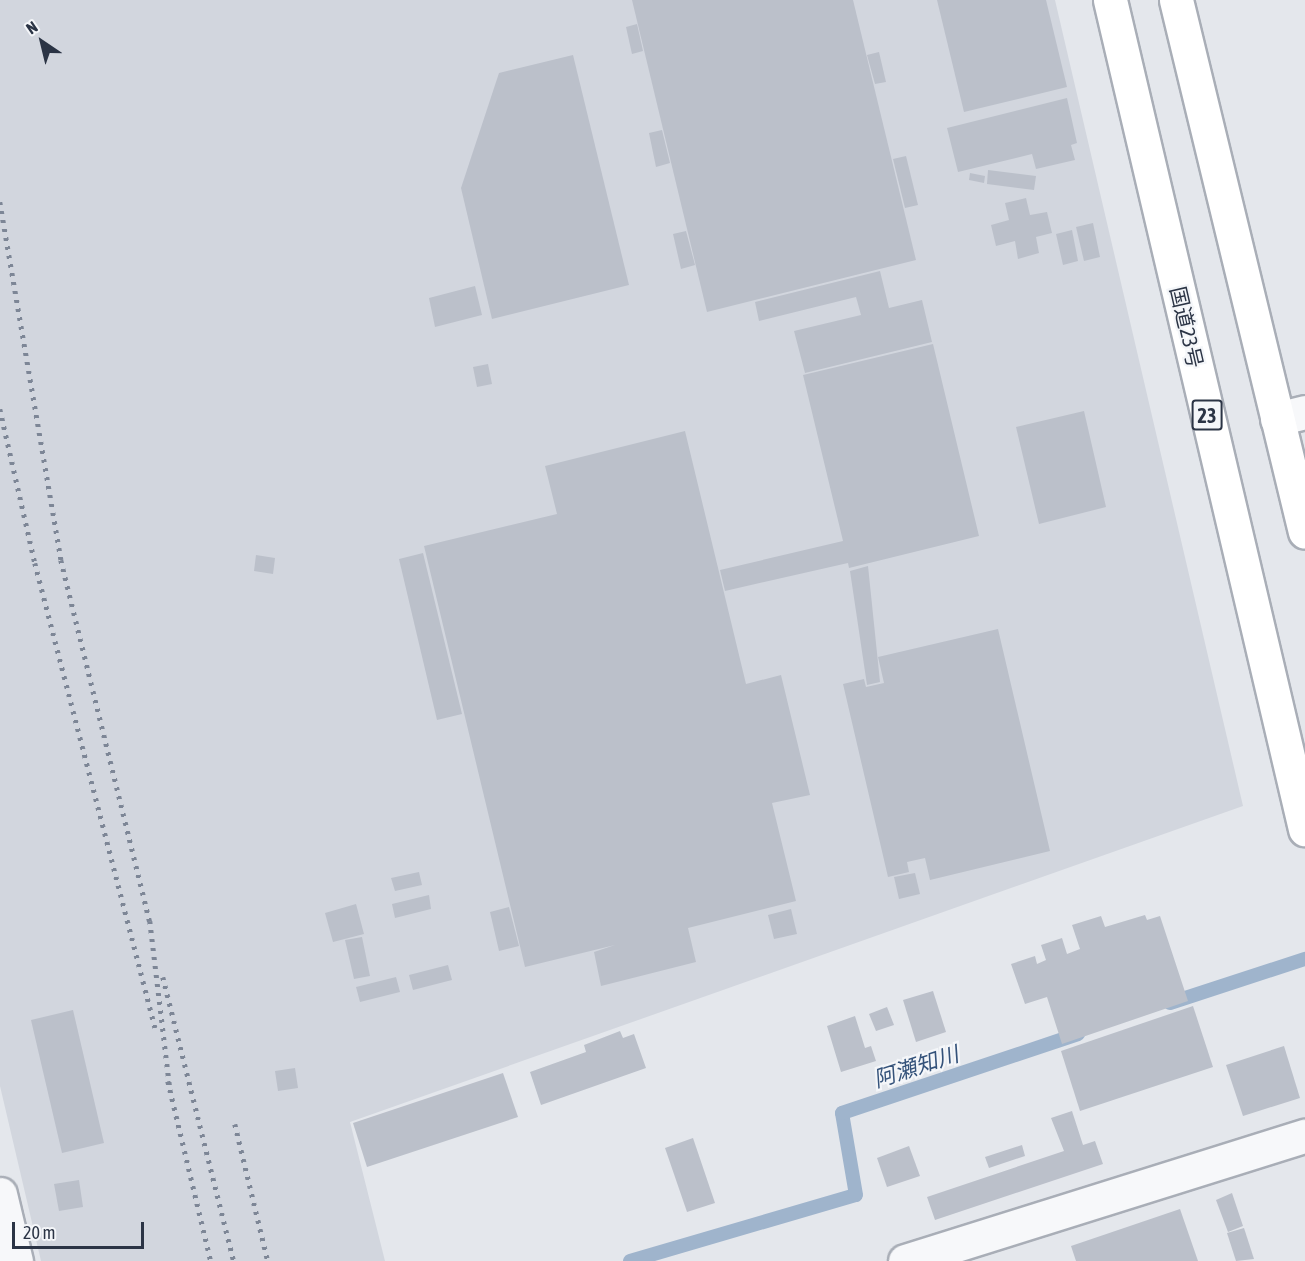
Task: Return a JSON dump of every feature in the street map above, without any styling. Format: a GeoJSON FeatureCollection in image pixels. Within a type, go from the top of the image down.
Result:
{"type":"FeatureCollection","features":[{"type":"Feature","properties":{"kind":"highway","name":"国道23号"},"geometry":{"type":"LineString","coordinates":[[1110,0],[1305,829]]}},
{"type":"Feature","properties":{"kind":"highway"},"geometry":{"type":"LineString","coordinates":[[1176,0],[1291,416],[1305,532]]}},
{"type":"Feature","properties":{"kind":"street"},"geometry":{"type":"LineString","coordinates":[[905,1261],[1305,1136]]}},
{"type":"Feature","properties":{"kind":"street"},"geometry":{"type":"LineString","coordinates":[[0,1194],[10,1256]]}},
{"type":"Feature","properties":{"kind":"shaded area"},"geometry":{"type":"Polygon","coordinates":[[[0,0],[1055,0],[1243,806],[350,1122],[385,1261],[41,1261],[0,1086],[0,0]]]}},
{"type":"Feature","properties":{"kind":"building"},"geometry":{"type":"Polygon","coordinates":[[[632,0],[853,0],[916,260],[707,312],[632,0]]]}},
{"type":"Feature","properties":{"kind":"building"},"geometry":{"type":"Polygon","coordinates":[[[937,0],[1046,0],[1067,87],[964,112],[937,0]]]}},
{"type":"Feature","properties":{"kind":"building"},"geometry":{"type":"Polygon","coordinates":[[[637,24],[643,51],[632,54],[626,27],[637,24]]]}},
{"type":"Feature","properties":{"kind":"building"},"geometry":{"type":"Polygon","coordinates":[[[879,52],[886,82],[875,84],[867,55],[879,52]]]}},
{"type":"Feature","properties":{"kind":"building"},"geometry":{"type":"Polygon","coordinates":[[[573,55],[629,285],[492,319],[461,188],[499,73],[573,55]]]}},
{"type":"Feature","properties":{"kind":"building"},"geometry":{"type":"Polygon","coordinates":[[[1067,98],[1077,143],[1071,145],[1075,160],[1036,169],[1032,154],[958,172],[947,128],[1067,98]]]}},
{"type":"Feature","properties":{"kind":"building"},"geometry":{"type":"Polygon","coordinates":[[[662,130],[670,163],[656,167],[649,133],[662,130]]]}},
{"type":"Feature","properties":{"kind":"building"},"geometry":{"type":"Polygon","coordinates":[[[906,156],[918,205],[905,208],[893,159],[906,156]]]}},
{"type":"Feature","properties":{"kind":"building"},"geometry":{"type":"Polygon","coordinates":[[[988,170],[1036,176],[1034,190],[987,184],[988,170]]]}},
{"type":"Feature","properties":{"kind":"building"},"geometry":{"type":"Polygon","coordinates":[[[970,173],[985,176],[984,183],[969,180],[970,173]]]}},
{"type":"Feature","properties":{"kind":"building"},"geometry":{"type":"Polygon","coordinates":[[[1026,198],[1030,215],[1047,212],[1052,233],[1036,237],[1039,253],[1018,259],[1015,241],[996,246],[991,225],[1009,220],[1005,203],[1026,198]]]}},
{"type":"Feature","properties":{"kind":"building"},"geometry":{"type":"Polygon","coordinates":[[[1093,223],[1100,257],[1084,261],[1076,227],[1093,223]]]}},
{"type":"Feature","properties":{"kind":"building"},"geometry":{"type":"Polygon","coordinates":[[[1072,230],[1078,261],[1063,265],[1056,234],[1072,230]]]}},
{"type":"Feature","properties":{"kind":"building"},"geometry":{"type":"Polygon","coordinates":[[[686,231],[695,265],[681,269],[673,234],[686,231]]]}},
{"type":"Feature","properties":{"kind":"building"},"geometry":{"type":"Polygon","coordinates":[[[880,271],[889,308],[922,300],[932,342],[805,373],[794,331],[861,315],[856,297],[759,321],[755,302],[880,271]]]}},
{"type":"Feature","properties":{"kind":"building"},"geometry":{"type":"Polygon","coordinates":[[[475,286],[482,315],[435,327],[429,298],[475,286]]]}},
{"type":"Feature","properties":{"kind":"building"},"geometry":{"type":"Polygon","coordinates":[[[933,344],[979,536],[849,568],[848,563],[725,591],[720,570],[843,541],[803,375],[933,344]]]}},
{"type":"Feature","properties":{"kind":"building"},"geometry":{"type":"Polygon","coordinates":[[[488,364],[492,384],[477,387],[473,367],[488,364]]]}},
{"type":"Feature","properties":{"kind":"building"},"geometry":{"type":"Polygon","coordinates":[[[1084,411],[1106,507],[1039,524],[1016,427],[1084,411]]]}},
{"type":"Feature","properties":{"kind":"building"},"geometry":{"type":"Polygon","coordinates":[[[685,431],[746,684],[781,675],[810,795],[772,803],[796,901],[688,928],[696,962],[601,986],[594,952],[615,945],[525,967],[424,546],[557,514],[545,466],[685,431]]]}},
{"type":"Feature","properties":{"kind":"building"},"geometry":{"type":"Polygon","coordinates":[[[423,553],[462,714],[437,720],[399,559],[423,553]]]}},
{"type":"Feature","properties":{"kind":"building"},"geometry":{"type":"Polygon","coordinates":[[[256,555],[275,558],[273,574],[254,571],[256,555]]]}},
{"type":"Feature","properties":{"kind":"building"},"geometry":{"type":"Polygon","coordinates":[[[868,566],[880,682],[867,685],[850,571],[868,566]]]}},
{"type":"Feature","properties":{"kind":"building"},"geometry":{"type":"Polygon","coordinates":[[[998,629],[1050,851],[930,880],[925,858],[907,862],[909,872],[888,877],[843,684],[864,679],[866,687],[884,683],[878,657],[998,629]]]}},
{"type":"Feature","properties":{"kind":"building"},"geometry":{"type":"Polygon","coordinates":[[[419,872],[422,885],[395,891],[391,878],[419,872]]]}},
{"type":"Feature","properties":{"kind":"building"},"geometry":{"type":"Polygon","coordinates":[[[915,873],[920,894],[899,899],[894,877],[915,873]]]}},
{"type":"Feature","properties":{"kind":"building"},"geometry":{"type":"Polygon","coordinates":[[[429,895],[431,909],[395,918],[392,904],[429,895]]]}},
{"type":"Feature","properties":{"kind":"building"},"geometry":{"type":"Polygon","coordinates":[[[356,904],[364,934],[333,942],[325,913],[356,904]]]}},
{"type":"Feature","properties":{"kind":"building"},"geometry":{"type":"Polygon","coordinates":[[[509,907],[519,946],[499,951],[490,912],[509,907]]]}},
{"type":"Feature","properties":{"kind":"building"},"geometry":{"type":"Polygon","coordinates":[[[791,909],[797,934],[774,939],[768,915],[791,909]]]}},
{"type":"Feature","properties":{"kind":"building"},"geometry":{"type":"Polygon","coordinates":[[[1145,915],[1147,920],[1160,916],[1188,1001],[1062,1044],[1047,997],[1025,1004],[1011,964],[1035,956],[1037,964],[1046,960],[1041,945],[1062,938],[1067,954],[1080,949],[1072,925],[1101,916],[1105,927],[1145,915]]]}},
{"type":"Feature","properties":{"kind":"building"},"geometry":{"type":"Polygon","coordinates":[[[362,937],[370,976],[354,979],[345,940],[362,937]]]}},
{"type":"Feature","properties":{"kind":"building"},"geometry":{"type":"Polygon","coordinates":[[[448,965],[452,980],[413,990],[409,975],[448,965]]]}},
{"type":"Feature","properties":{"kind":"building"},"geometry":{"type":"Polygon","coordinates":[[[396,977],[400,992],[360,1002],[356,987],[396,977]]]}},
{"type":"Feature","properties":{"kind":"building"},"geometry":{"type":"Polygon","coordinates":[[[933,991],[946,1032],[916,1042],[903,1000],[933,991]]]}},
{"type":"Feature","properties":{"kind":"building"},"geometry":{"type":"Polygon","coordinates":[[[1193,1006],[1213,1067],[1080,1111],[1061,1051],[1193,1006]]]}},
{"type":"Feature","properties":{"kind":"building"},"geometry":{"type":"Polygon","coordinates":[[[887,1007],[894,1025],[876,1031],[869,1014],[887,1007]]]}},
{"type":"Feature","properties":{"kind":"building"},"geometry":{"type":"Polygon","coordinates":[[[73,1010],[104,1143],[62,1153],[31,1020],[73,1010]]]}},
{"type":"Feature","properties":{"kind":"building"},"geometry":{"type":"Polygon","coordinates":[[[855,1016],[865,1048],[871,1046],[876,1061],[841,1072],[827,1026],[855,1016]]]}},
{"type":"Feature","properties":{"kind":"building"},"geometry":{"type":"Polygon","coordinates":[[[620,1031],[623,1038],[634,1034],[646,1068],[541,1105],[530,1072],[586,1052],[584,1045],[620,1031]]]}},
{"type":"Feature","properties":{"kind":"building"},"geometry":{"type":"Polygon","coordinates":[[[1284,1046],[1300,1098],[1243,1116],[1226,1065],[1284,1046]]]}},
{"type":"Feature","properties":{"kind":"building"},"geometry":{"type":"Polygon","coordinates":[[[295,1068],[298,1088],[278,1091],[275,1071],[295,1068]]]}},
{"type":"Feature","properties":{"kind":"building"},"geometry":{"type":"Polygon","coordinates":[[[503,1073],[518,1117],[367,1167],[353,1123],[503,1073]]]}},
{"type":"Feature","properties":{"kind":"building"},"geometry":{"type":"Polygon","coordinates":[[[1072,1111],[1083,1145],[1095,1141],[1103,1164],[935,1220],[927,1197],[1064,1151],[1051,1118],[1072,1111]]]}},
{"type":"Feature","properties":{"kind":"building"},"geometry":{"type":"Polygon","coordinates":[[[693,1138],[715,1203],[687,1212],[665,1148],[693,1138]]]}},
{"type":"Feature","properties":{"kind":"building"},"geometry":{"type":"Polygon","coordinates":[[[1022,1145],[1025,1156],[989,1168],[985,1157],[1022,1145]]]}},
{"type":"Feature","properties":{"kind":"building"},"geometry":{"type":"Polygon","coordinates":[[[909,1146],[920,1176],[887,1187],[877,1158],[909,1146]]]}},
{"type":"Feature","properties":{"kind":"building"},"geometry":{"type":"Polygon","coordinates":[[[79,1180],[83,1207],[59,1211],[54,1184],[79,1180]]]}},
{"type":"Feature","properties":{"kind":"building"},"geometry":{"type":"Polygon","coordinates":[[[1232,1193],[1243,1226],[1228,1232],[1216,1200],[1232,1193]]]}},
{"type":"Feature","properties":{"kind":"building"},"geometry":{"type":"Polygon","coordinates":[[[1180,1209],[1198,1261],[1076,1261],[1071,1246],[1180,1209]]]}},
{"type":"Feature","properties":{"kind":"building"},"geometry":{"type":"Polygon","coordinates":[[[1244,1228],[1254,1259],[1236,1261],[1227,1233],[1244,1228]]]}},
{"type":"Feature","properties":{"kind":"waterway","name":"阿瀬知川"},"geometry":{"type":"LineString","coordinates":[[1170,1003],[1305,959]]}},
{"type":"Feature","properties":{"kind":"waterway","name":"阿瀬知川"},"geometry":{"type":"LineString","coordinates":[[630,1261],[856,1195],[842,1113],[1078,1034]]}},
{"type":"Feature","properties":{"kind":"railway"},"geometry":{"type":"LineString","coordinates":[[0,202],[61,560],[150,921],[170,1088]]}},
{"type":"Feature","properties":{"kind":"railway"},"geometry":{"type":"LineString","coordinates":[[0,409],[35,563],[155,1028]]}},
{"type":"Feature","properties":{"kind":"railway"},"geometry":{"type":"LineString","coordinates":[[163,977],[234,1261]]}},
{"type":"Feature","properties":{"kind":"railway"},"geometry":{"type":"LineString","coordinates":[[168,1081],[211,1261]]}},
{"type":"Feature","properties":{"kind":"railway"},"geometry":{"type":"LineString","coordinates":[[235,1124],[268,1261]]}}]}
